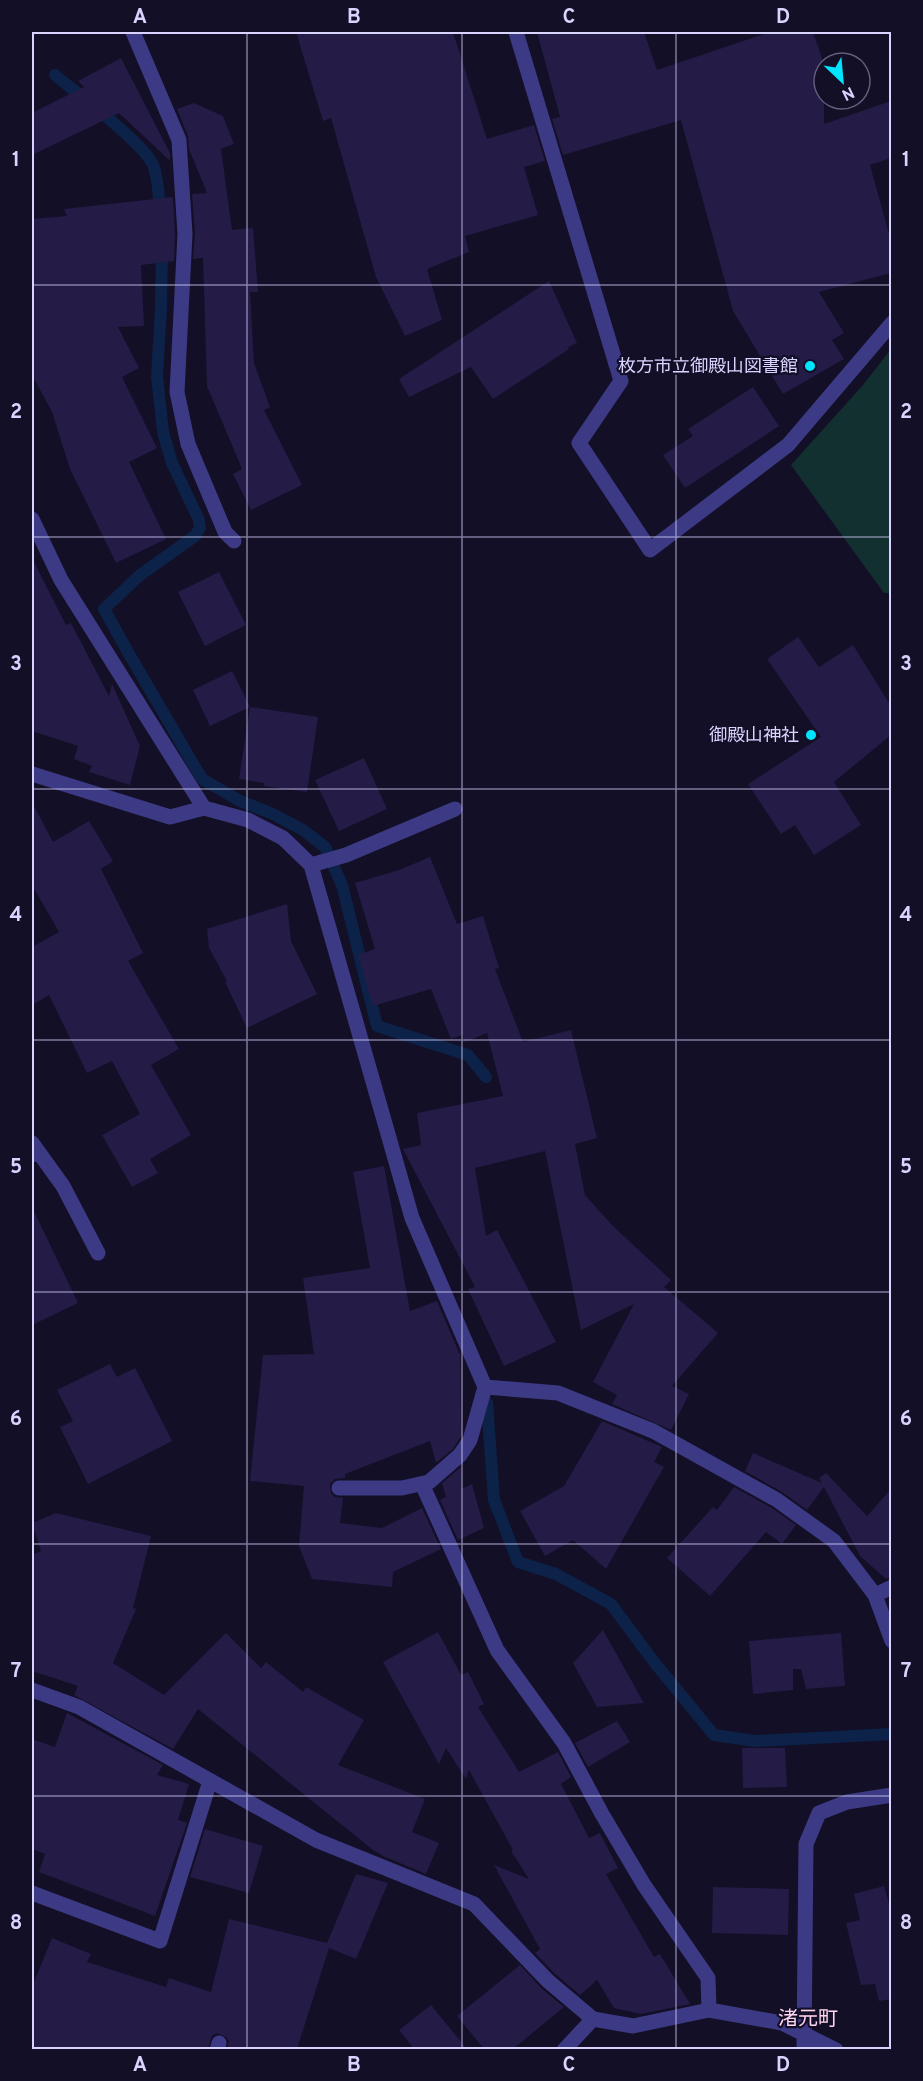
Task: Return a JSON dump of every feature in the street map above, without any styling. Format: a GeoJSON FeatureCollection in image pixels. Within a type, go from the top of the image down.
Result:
{"type":"FeatureCollection","features":[{"type":"Feature","properties":{"kind":"street"},"geometry":{"type":"LineString","coordinates":[[133,32],[179,140],[185,234],[177,392],[188,444],[225,532],[234,541]]}},
{"type":"Feature","properties":{"kind":"street"},"geometry":{"type":"LineString","coordinates":[[516,32],[621,381],[579,443],[650,550],[788,445],[891,323]]}},
{"type":"Feature","properties":{"kind":"street"},"geometry":{"type":"LineString","coordinates":[[32,519],[61,580],[204,808]]}},
{"type":"Feature","properties":{"kind":"street"},"geometry":{"type":"LineString","coordinates":[[32,774],[170,817],[204,808],[248,820],[283,838],[311,866],[412,1218],[485,1387],[470,1440],[460,1455],[429,1482],[402,1488],[339,1488]]}},
{"type":"Feature","properties":{"kind":"street"},"geometry":{"type":"LineString","coordinates":[[311,866],[346,855],[454,809]]}},
{"type":"Feature","properties":{"kind":"street"},"geometry":{"type":"LineString","coordinates":[[33,1150],[63,1186],[98,1253]]}},
{"type":"Feature","properties":{"kind":"street"},"geometry":{"type":"LineString","coordinates":[[485,1387],[558,1393],[653,1431],[777,1500],[834,1541],[875,1595],[891,1641]]}},
{"type":"Feature","properties":{"kind":"street"},"geometry":{"type":"LineString","coordinates":[[422,1484],[497,1650],[564,1743],[644,1885],[708,1978],[709,2010]]}},
{"type":"Feature","properties":{"kind":"street"},"geometry":{"type":"LineString","coordinates":[[875,1595],[891,1587]]}},
{"type":"Feature","properties":{"kind":"street"},"geometry":{"type":"LineString","coordinates":[[32,1690],[79,1707],[316,1840],[474,1904],[548,1981],[593,2019],[633,2026],[709,2010],[782,2023],[836,2049]]}},
{"type":"Feature","properties":{"kind":"street"},"geometry":{"type":"LineString","coordinates":[[32,1893],[160,1941],[210,1781]]}},
{"type":"Feature","properties":{"kind":"street"},"geometry":{"type":"LineString","coordinates":[[804,2049],[806,1844],[819,1813],[847,1803],[891,1795]]}},
{"type":"Feature","properties":{"kind":"street"},"geometry":{"type":"LineString","coordinates":[[564,2049],[593,2019]]}},
{"type":"Feature","properties":{"kind":"green space"},"geometry":{"type":"Polygon","coordinates":[[[891,349],[892,593],[884,593],[791,465],[863,385],[891,349]]]}},
{"type":"Feature","properties":{"kind":"building"},"geometry":{"type":"Polygon","coordinates":[[[296,32],[453,32],[487,139],[534,125],[545,161],[524,167],[538,215],[465,236],[469,252],[427,269],[442,320],[405,336],[376,277],[331,118],[323,121],[296,32]]]}},
{"type":"Feature","properties":{"kind":"building"},"geometry":{"type":"Polygon","coordinates":[[[537,32],[644,32],[657,70],[770,32],[813,32],[820,51],[812,51],[812,111],[824,111],[824,124],[862,111],[872,111],[872,108],[891,101],[891,158],[870,165],[891,241],[891,273],[819,292],[844,333],[832,340],[844,359],[783,394],[733,311],[681,120],[563,155],[552,119],[560,117],[537,32]]]}},
{"type":"Feature","properties":{"kind":"building"},"geometry":{"type":"Polygon","coordinates":[[[121,58],[170,153],[170,159],[119,113],[32,155],[32,113],[84,87],[78,81],[121,58]]]}},
{"type":"Feature","properties":{"kind":"building"},"geometry":{"type":"Polygon","coordinates":[[[194,103],[223,116],[234,144],[221,149],[232,230],[253,228],[258,292],[250,292],[254,363],[270,407],[264,410],[302,485],[251,510],[233,474],[242,469],[207,386],[203,258],[193,259],[195,233],[192,194],[207,193],[189,149],[188,136],[177,109],[194,103]]]}},
{"type":"Feature","properties":{"kind":"building"},"geometry":{"type":"Polygon","coordinates":[[[173,197],[174,261],[141,265],[144,326],[118,327],[139,368],[122,377],[157,448],[129,462],[166,539],[116,563],[70,469],[52,412],[32,375],[32,219],[67,216],[64,209],[173,197]]]}},
{"type":"Feature","properties":{"kind":"building"},"geometry":{"type":"Polygon","coordinates":[[[549,281],[577,343],[493,399],[471,367],[409,397],[399,379],[549,281]]]}},
{"type":"Feature","properties":{"kind":"building"},"geometry":{"type":"Polygon","coordinates":[[[753,387],[779,426],[685,488],[663,455],[693,436],[688,429],[753,387]]]}},
{"type":"Feature","properties":{"kind":"building"},"geometry":{"type":"Polygon","coordinates":[[[32,558],[66,625],[71,623],[109,696],[112,684],[140,746],[130,785],[89,772],[92,766],[74,759],[78,746],[32,731],[32,558]]]}},
{"type":"Feature","properties":{"kind":"building"},"geometry":{"type":"Polygon","coordinates":[[[219,572],[246,625],[205,646],[178,592],[219,572]]]}},
{"type":"Feature","properties":{"kind":"building"},"geometry":{"type":"Polygon","coordinates":[[[798,637],[819,667],[853,645],[891,706],[891,735],[834,782],[861,825],[814,855],[795,825],[781,834],[748,784],[821,737],[767,659],[798,637]]]}},
{"type":"Feature","properties":{"kind":"building"},"geometry":{"type":"Polygon","coordinates":[[[232,671],[250,707],[210,726],[193,690],[232,671]]]}},
{"type":"Feature","properties":{"kind":"building"},"geometry":{"type":"Polygon","coordinates":[[[250,707],[318,717],[307,792],[264,786],[264,783],[239,779],[250,707]]]}},
{"type":"Feature","properties":{"kind":"building"},"geometry":{"type":"Polygon","coordinates":[[[364,758],[387,809],[339,831],[315,780],[364,758]]]}},
{"type":"Feature","properties":{"kind":"building"},"geometry":{"type":"Polygon","coordinates":[[[32,802],[53,842],[89,821],[113,861],[101,869],[143,953],[128,961],[179,1049],[151,1065],[191,1135],[150,1159],[158,1173],[132,1187],[102,1135],[140,1114],[112,1061],[87,1073],[49,995],[32,1005],[32,947],[59,932],[32,885],[32,802]]]}},
{"type":"Feature","properties":{"kind":"building"},"geometry":{"type":"Polygon","coordinates":[[[430,857],[457,924],[483,916],[499,968],[495,969],[523,1042],[571,1030],[597,1138],[575,1144],[585,1195],[613,1226],[671,1280],[664,1287],[718,1333],[672,1386],[689,1394],[671,1430],[612,1404],[617,1395],[593,1382],[634,1304],[581,1330],[545,1151],[475,1168],[486,1236],[497,1230],[556,1342],[504,1366],[468,1289],[475,1287],[403,1149],[421,1145],[417,1113],[503,1096],[487,1033],[465,1042],[462,1035],[451,1039],[431,989],[373,1006],[358,955],[375,949],[355,883],[399,870],[430,857]]]}},
{"type":"Feature","properties":{"kind":"building"},"geometry":{"type":"Polygon","coordinates":[[[287,904],[291,941],[317,994],[247,1028],[225,982],[227,981],[209,948],[207,929],[287,904]]]}},
{"type":"Feature","properties":{"kind":"building"},"geometry":{"type":"Polygon","coordinates":[[[384,1166],[410,1311],[437,1301],[460,1355],[461,1436],[453,1449],[436,1463],[430,1441],[345,1474],[345,1478],[335,1479],[330,1484],[331,1493],[335,1497],[343,1498],[340,1523],[382,1528],[422,1508],[441,1549],[393,1572],[392,1587],[312,1579],[299,1546],[304,1486],[250,1481],[263,1355],[314,1354],[303,1278],[370,1268],[353,1172],[384,1166]]]}},
{"type":"Feature","properties":{"kind":"building"},"geometry":{"type":"Polygon","coordinates":[[[32,1207],[78,1303],[32,1325],[32,1207]]]}},
{"type":"Feature","properties":{"kind":"building"},"geometry":{"type":"Polygon","coordinates":[[[110,1364],[117,1377],[135,1368],[172,1441],[88,1484],[60,1427],[73,1421],[57,1390],[110,1364]]]}},
{"type":"Feature","properties":{"kind":"building"},"geometry":{"type":"Polygon","coordinates":[[[602,1421],[662,1447],[654,1462],[664,1467],[606,1569],[573,1540],[545,1556],[520,1511],[564,1486],[602,1421]]]}},
{"type":"Feature","properties":{"kind":"building"},"geometry":{"type":"Polygon","coordinates":[[[753,1453],[822,1483],[819,1478],[826,1473],[867,1516],[891,1489],[891,1577],[886,1579],[860,1556],[824,1487],[807,1510],[782,1492],[745,1471],[753,1453]]]}},
{"type":"Feature","properties":{"kind":"building"},"geometry":{"type":"Polygon","coordinates":[[[461,1467],[461,1489],[472,1484],[484,1528],[458,1540],[440,1500],[446,1497],[442,1483],[461,1467]]]}},
{"type":"Feature","properties":{"kind":"building"},"geometry":{"type":"Polygon","coordinates":[[[734,1487],[772,1508],[796,1525],[782,1544],[766,1532],[710,1596],[667,1558],[713,1507],[717,1510],[734,1487]]]}},
{"type":"Feature","properties":{"kind":"building"},"geometry":{"type":"Polygon","coordinates":[[[56,1513],[151,1536],[133,1608],[136,1609],[113,1663],[164,1695],[226,1633],[261,1668],[266,1662],[303,1692],[306,1687],[364,1720],[338,1765],[425,1799],[412,1832],[439,1843],[426,1874],[373,1850],[198,1709],[173,1749],[74,1695],[78,1686],[32,1671],[32,1555],[41,1551],[32,1523],[56,1513]]]}},
{"type":"Feature","properties":{"kind":"building"},"geometry":{"type":"Polygon","coordinates":[[[603,1630],[644,1703],[597,1707],[573,1663],[603,1630]]]}},
{"type":"Feature","properties":{"kind":"building"},"geometry":{"type":"Polygon","coordinates":[[[438,1632],[461,1675],[468,1672],[484,1704],[478,1707],[519,1772],[558,1752],[571,1777],[561,1784],[589,1838],[600,1833],[618,1868],[606,1874],[654,1957],[660,1954],[690,2004],[641,2014],[614,2008],[597,1980],[580,1995],[535,1953],[540,1949],[494,1865],[529,1879],[511,1851],[513,1850],[469,1770],[466,1779],[446,1748],[439,1764],[383,1662],[438,1632]]]}},
{"type":"Feature","properties":{"kind":"building"},"geometry":{"type":"Polygon","coordinates":[[[841,1633],[845,1686],[806,1689],[801,1669],[793,1669],[793,1690],[753,1694],[749,1641],[841,1633]]]}},
{"type":"Feature","properties":{"kind":"building"},"geometry":{"type":"Polygon","coordinates":[[[67,1713],[163,1765],[157,1775],[189,1784],[178,1820],[187,1823],[155,1916],[39,1872],[45,1854],[32,1849],[32,1739],[55,1747],[67,1713]]]}},
{"type":"Feature","properties":{"kind":"building"},"geometry":{"type":"Polygon","coordinates":[[[617,1721],[630,1742],[588,1767],[575,1743],[617,1721]]]}},
{"type":"Feature","properties":{"kind":"building"},"geometry":{"type":"Polygon","coordinates":[[[742,1748],[785,1748],[787,1787],[743,1788],[742,1748]]]}},
{"type":"Feature","properties":{"kind":"building"},"geometry":{"type":"Polygon","coordinates":[[[205,1829],[263,1846],[249,1893],[190,1877],[205,1829]]]}},
{"type":"Feature","properties":{"kind":"building"},"geometry":{"type":"Polygon","coordinates":[[[356,1874],[388,1883],[356,1959],[329,1948],[297,2049],[227,2049],[229,2041],[217,2033],[212,2036],[208,2049],[32,2049],[32,1987],[52,1938],[91,1954],[87,1962],[166,1987],[169,1978],[211,1992],[229,1919],[327,1943],[356,1874]]]}},
{"type":"Feature","properties":{"kind":"building"},"geometry":{"type":"Polygon","coordinates":[[[884,1886],[891,1911],[891,1999],[879,2001],[875,1984],[861,1985],[846,1923],[860,1920],[854,1894],[884,1886]]]}},
{"type":"Feature","properties":{"kind":"building"},"geometry":{"type":"Polygon","coordinates":[[[713,1887],[789,1889],[788,1935],[712,1933],[713,1887]]]}},
{"type":"Feature","properties":{"kind":"building"},"geometry":{"type":"Polygon","coordinates":[[[520,1965],[541,1988],[564,2007],[513,2049],[484,2049],[457,2016],[520,1965]]]}},
{"type":"Feature","properties":{"kind":"building"},"geometry":{"type":"Polygon","coordinates":[[[431,2005],[467,2049],[414,2049],[399,2030],[431,2005]]]}},
{"type":"Feature","properties":{"kind":"waterway"},"geometry":{"type":"LineString","coordinates":[[55,75],[124,132],[147,156],[153,165],[156,177],[160,215]]}},
{"type":"Feature","properties":{"kind":"waterway"},"geometry":{"type":"LineString","coordinates":[[162,248],[157,376],[163,432],[172,463],[199,520],[200,528],[195,536],[140,575],[104,609],[202,779],[240,801],[273,814],[303,830],[325,847],[342,885],[377,1026],[468,1055],[486,1077]]}},
{"type":"Feature","properties":{"kind":"waterway"},"geometry":{"type":"LineString","coordinates":[[487,1403],[494,1500],[518,1562],[556,1574],[611,1604],[654,1662],[714,1735],[755,1741],[892,1734]]}},
{"type":"Feature","properties":{"kind":"place","name":"枚方市立御殿山図書館"},"geometry":{"type":"Point","coordinates":[810,366]}},
{"type":"Feature","properties":{"kind":"place","name":"御殿山神社"},"geometry":{"type":"Point","coordinates":[811,735]}},
{"type":"Feature","properties":{"kind":"district","name":"渚元町"},"geometry":{"type":"Point","coordinates":[808,2018]}}]}
